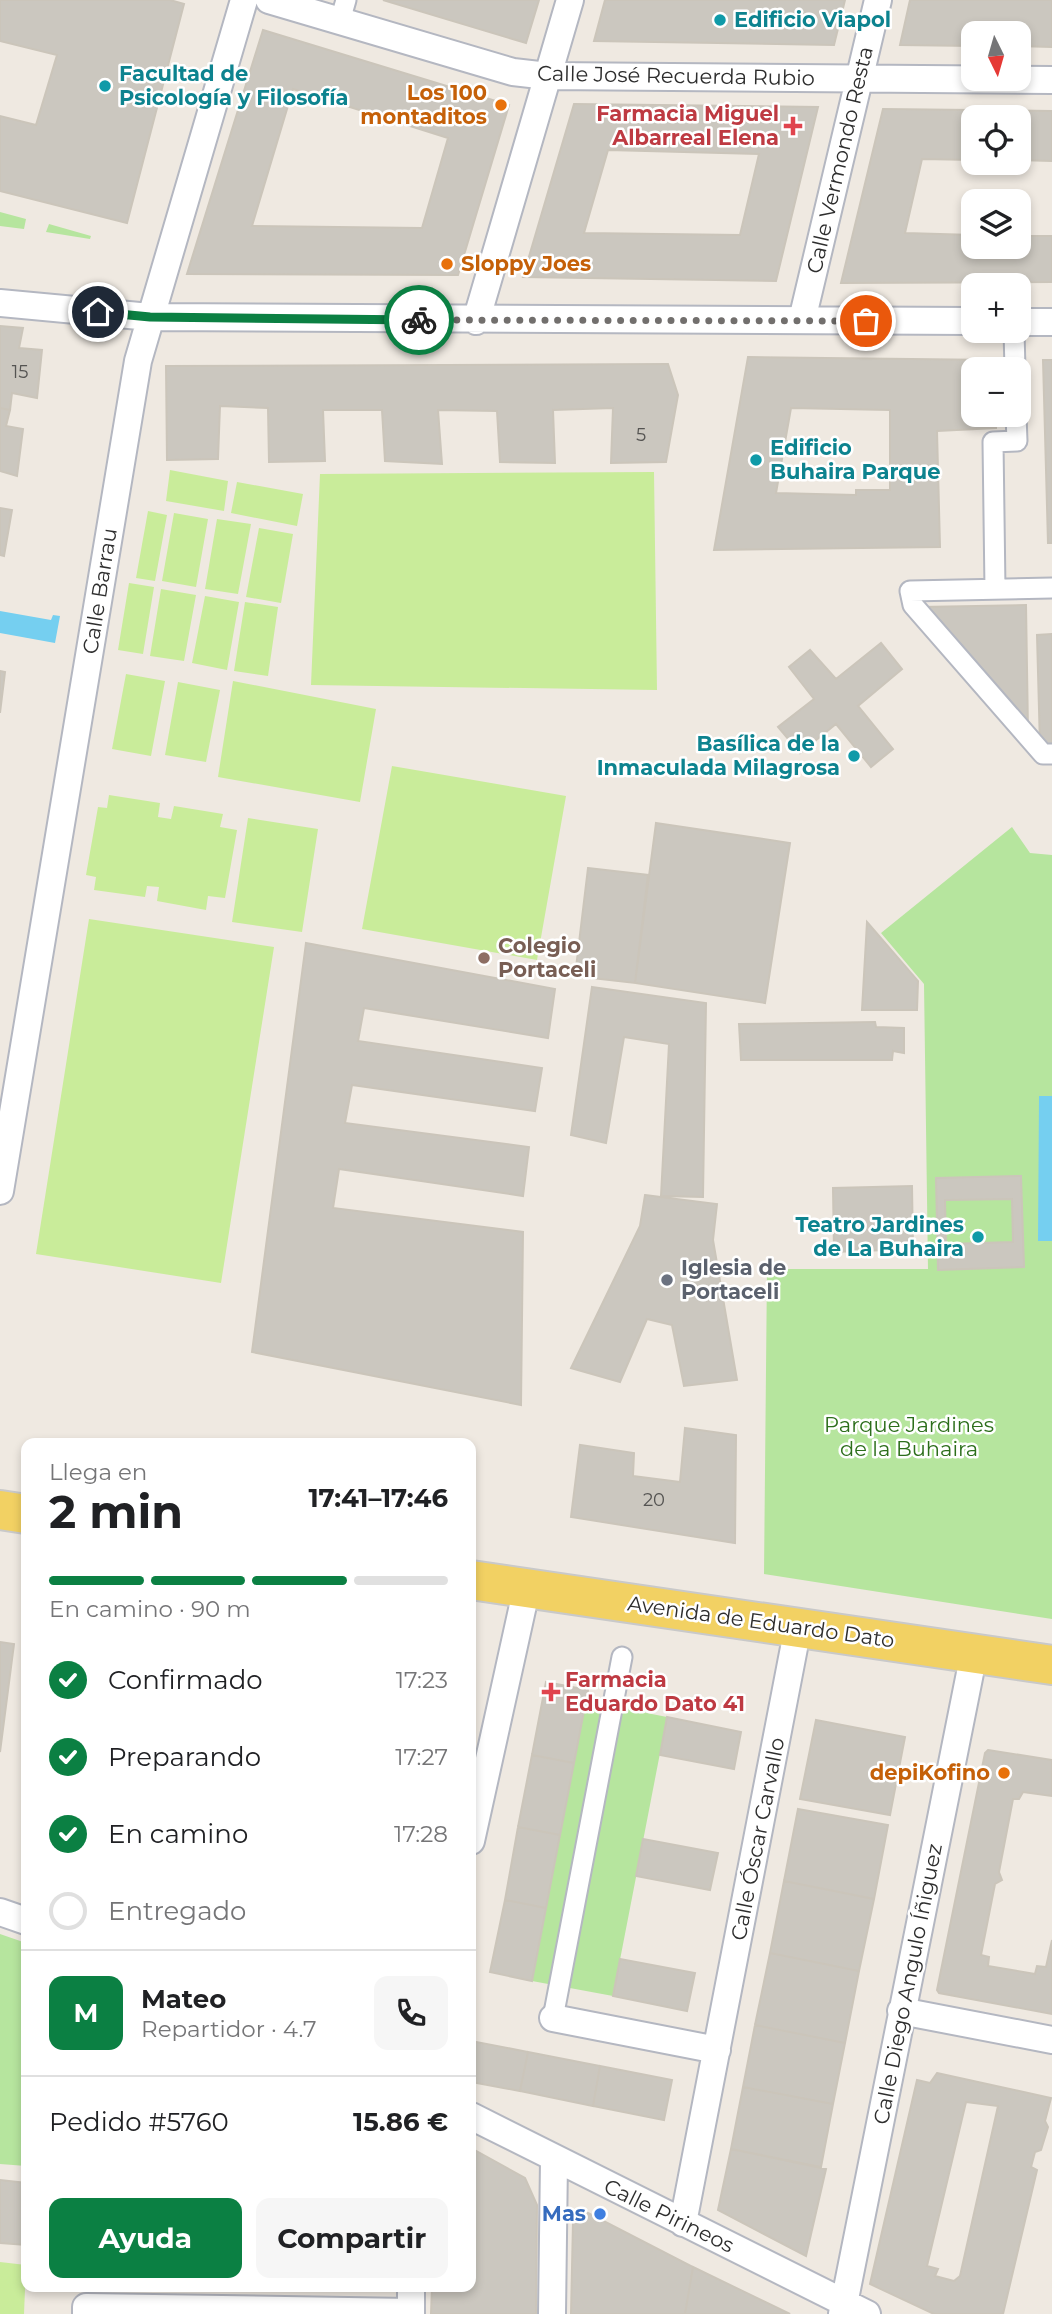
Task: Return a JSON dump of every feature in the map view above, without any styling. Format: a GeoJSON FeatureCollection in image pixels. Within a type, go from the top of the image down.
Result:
{"type":"FeatureCollection","features":[{"type":"Feature","properties":{"kind":"main road"},"geometry":{"type":"LineString","coordinates":[[0,1510],[21,1513]]}},
{"type":"Feature","properties":{"kind":"main road","name":"Avenida de Eduardo Dato"},"geometry":{"type":"LineString","coordinates":[[476,1581],[1052,1665]]}},
{"type":"Feature","properties":{"kind":"street","name":"Calle Barrau"},"geometry":{"type":"LineString","coordinates":[[0,1191],[138,361],[243,0]]}},
{"type":"Feature","properties":{"kind":"street","name":"Calle José Recuerda Rubio"},"geometry":{"type":"LineString","coordinates":[[269,0],[343,10],[513,72],[548,76],[1052,80]]}},
{"type":"Feature","properties":{"kind":"street"},"geometry":{"type":"LineString","coordinates":[[476,321],[570,0]]}},
{"type":"Feature","properties":{"kind":"street","name":"Calle Vermondo Resta"},"geometry":{"type":"LineString","coordinates":[[802,320],[878,0]]}},
{"type":"Feature","properties":{"kind":"street"},"geometry":{"type":"LineString","coordinates":[[0,303],[150,317],[476,321],[961,321]]}},
{"type":"Feature","properties":{"kind":"street"},"geometry":{"type":"LineString","coordinates":[[1031,322],[1052,322]]}},
{"type":"Feature","properties":{"kind":"street"},"geometry":{"type":"LineString","coordinates":[[995,589],[993,442],[1017,441],[1016,427]]}},
{"type":"Feature","properties":{"kind":"street"},"geometry":{"type":"LineString","coordinates":[[1052,588],[910,591],[913,605],[956,655],[1044,754],[1052,754]]}},
{"type":"Feature","properties":{"kind":"street"},"geometry":{"type":"LineString","coordinates":[[0,1045],[6,1046],[26,1035]]}},
{"type":"Feature","properties":{"kind":"street"},"geometry":{"type":"LineString","coordinates":[[0,1086],[9,1139]]}},
{"type":"Feature","properties":{"kind":"street"},"geometry":{"type":"LineString","coordinates":[[476,1817],[527,1587]]}},
{"type":"Feature","properties":{"kind":"street","name":"Calle Óscar Carvallo"},"geometry":{"type":"LineString","coordinates":[[683,2223],[798,1627]]}},
{"type":"Feature","properties":{"kind":"street","name":"Calle Diego Angulo Íñiguez"},"geometry":{"type":"LineString","coordinates":[[851,2310],[901,2011],[974,1653]]}},
{"type":"Feature","properties":{"kind":"street"},"geometry":{"type":"LineString","coordinates":[[622,1657],[553,2018],[717,2050]]}},
{"type":"Feature","properties":{"kind":"street"},"geometry":{"type":"LineString","coordinates":[[0,1912],[21,1919]]}},
{"type":"Feature","properties":{"kind":"street"},"geometry":{"type":"LineString","coordinates":[[901,2011],[1052,2040]]}},
{"type":"Feature","properties":{"kind":"street","name":"Calle Pirineos"},"geometry":{"type":"LineString","coordinates":[[476,2119],[851,2310]]}},
{"type":"Feature","properties":{"kind":"street"},"geometry":{"type":"LineString","coordinates":[[552,2314],[554,2160]]}},
{"type":"Feature","properties":{"kind":"street"},"geometry":{"type":"LineString","coordinates":[[86,2311],[208,2311],[411,2304]]}},
{"type":"Feature","properties":{"kind":"green space"},"geometry":{"type":"Polygon","coordinates":[[[0,212],[26,219],[24,229],[0,226],[0,212]]]}},
{"type":"Feature","properties":{"kind":"green space"},"geometry":{"type":"Polygon","coordinates":[[[49,224],[91,236],[90,239],[46,232],[49,224]]]}},
{"type":"Feature","properties":{"kind":"green space"},"geometry":{"type":"Polygon","coordinates":[[[170,470],[228,481],[224,511],[166,501],[170,470]]]}},
{"type":"Feature","properties":{"kind":"green space"},"geometry":{"type":"Polygon","coordinates":[[[654,472],[657,690],[311,685],[320,474],[654,472]]]}},
{"type":"Feature","properties":{"kind":"green space"},"geometry":{"type":"Polygon","coordinates":[[[237,482],[303,494],[297,526],[231,513],[237,482]]]}},
{"type":"Feature","properties":{"kind":"green space"},"geometry":{"type":"Polygon","coordinates":[[[148,511],[167,515],[155,581],[136,578],[148,511]]]}},
{"type":"Feature","properties":{"kind":"green space"},"geometry":{"type":"Polygon","coordinates":[[[174,513],[208,519],[196,587],[162,581],[174,513]]]}},
{"type":"Feature","properties":{"kind":"green space"},"geometry":{"type":"Polygon","coordinates":[[[217,519],[251,524],[238,594],[205,589],[217,519]]]}},
{"type":"Feature","properties":{"kind":"green space"},"geometry":{"type":"Polygon","coordinates":[[[259,528],[293,534],[281,603],[246,597],[259,528]]]}},
{"type":"Feature","properties":{"kind":"green space"},"geometry":{"type":"Polygon","coordinates":[[[129,583],[154,587],[143,654],[118,650],[129,583]]]}},
{"type":"Feature","properties":{"kind":"green space"},"geometry":{"type":"Polygon","coordinates":[[[161,589],[196,595],[184,661],[150,656],[161,589]]]}},
{"type":"Feature","properties":{"kind":"green space"},"geometry":{"type":"Polygon","coordinates":[[[205,596],[239,602],[227,670],[192,663],[205,596]]]}},
{"type":"Feature","properties":{"kind":"green space"},"geometry":{"type":"Polygon","coordinates":[[[245,602],[278,607],[268,676],[234,671],[245,602]]]}},
{"type":"Feature","properties":{"kind":"green space"},"geometry":{"type":"Polygon","coordinates":[[[126,674],[165,681],[151,756],[112,749],[126,674]]]}},
{"type":"Feature","properties":{"kind":"green space"},"geometry":{"type":"Polygon","coordinates":[[[233,681],[376,709],[360,802],[218,777],[233,681]]]}},
{"type":"Feature","properties":{"kind":"green space"},"geometry":{"type":"Polygon","coordinates":[[[178,682],[220,690],[206,762],[165,755],[178,682]]]}},
{"type":"Feature","properties":{"kind":"green space"},"geometry":{"type":"Polygon","coordinates":[[[392,766],[566,796],[537,960],[362,929],[392,766]]]}},
{"type":"Feature","properties":{"kind":"green space"},"geometry":{"type":"Polygon","coordinates":[[[109,795],[160,803],[158,817],[171,819],[174,806],[223,814],[220,827],[237,830],[225,898],[208,896],[206,910],[157,901],[159,887],[147,886],[145,897],[94,890],[96,877],[86,875],[98,807],[107,808],[109,795]]]}},
{"type":"Feature","properties":{"kind":"green space"},"geometry":{"type":"Polygon","coordinates":[[[248,818],[318,829],[302,932],[232,922],[248,818]]]}},
{"type":"Feature","properties":{"kind":"green space","name":"Parque Jardines de la Buhaira"},"geometry":{"type":"Polygon","coordinates":[[[1012,827],[1030,853],[1052,855],[1052,1619],[764,1574],[767,1269],[928,1269],[924,984],[881,933],[1012,827]]]}},
{"type":"Feature","properties":{"kind":"green space"},"geometry":{"type":"Polygon","coordinates":[[[89,919],[274,947],[221,1283],[36,1254],[89,919]]]}},
{"type":"Feature","properties":{"kind":"green space"},"geometry":{"type":"Polygon","coordinates":[[[586,1701],[667,1717],[613,1996],[532,1981],[586,1701]]]}},
{"type":"Feature","properties":{"kind":"green space"},"geometry":{"type":"Polygon","coordinates":[[[0,1934],[21,1941],[21,2166],[0,2164],[0,1934]]]}},
{"type":"Feature","properties":{"kind":"green space"},"geometry":{"type":"Polygon","coordinates":[[[0,2262],[21,2264],[21,2292],[25,2292],[24,2314],[0,2314],[0,2262]]]}},
{"type":"Feature","properties":{"kind":"water"},"geometry":{"type":"Polygon","coordinates":[[[0,611],[51,620],[53,615],[60,616],[55,643],[0,633],[0,611]]]}},
{"type":"Feature","properties":{"kind":"water"},"geometry":{"type":"Polygon","coordinates":[[[1039,1096],[1052,1096],[1052,1241],[1038,1241],[1039,1096]]]}},
{"type":"Feature","properties":{"kind":"building","name":"Facultad de Psicología y Filosofía"},"geometry":{"type":"Polygon","coordinates":[[[0,0],[170,0],[184,4],[127,223],[0,191],[0,116],[36,125],[57,55],[0,41],[0,0]]]}},
{"type":"Feature","properties":{"kind":"building"},"geometry":{"type":"Polygon","coordinates":[[[383,0],[539,0],[526,43],[383,0]]]}},
{"type":"Feature","properties":{"kind":"building","name":"Edificio Viapol"},"geometry":{"type":"Polygon","coordinates":[[[605,0],[845,0],[834,45],[594,41],[605,0]]]}},
{"type":"Feature","properties":{"kind":"building"},"geometry":{"type":"Polygon","coordinates":[[[910,0],[1052,0],[1052,47],[1031,46],[1031,21],[961,21],[961,46],[900,45],[910,0]]]}},
{"type":"Feature","properties":{"kind":"building"},"geometry":{"type":"Polygon","coordinates":[[[263,30],[509,105],[458,275],[187,274],[263,30]],[[293,89],[252,226],[422,228],[448,138],[293,89]]]}},
{"type":"Feature","properties":{"kind":"building"},"geometry":{"type":"Polygon","coordinates":[[[574,104],[818,107],[776,281],[523,277],[574,104]],[[608,150],[584,233],[740,235],[759,154],[608,150]]]}},
{"type":"Feature","properties":{"kind":"building"},"geometry":{"type":"Polygon","coordinates":[[[883,109],[961,110],[961,160],[922,159],[905,233],[961,235],[961,259],[1031,259],[1031,236],[1052,236],[1052,282],[1031,282],[1031,273],[961,273],[961,282],[841,283],[883,109]]]}},
{"type":"Feature","properties":{"kind":"building"},"geometry":{"type":"Polygon","coordinates":[[[1031,111],[1052,111],[1052,161],[1031,160],[1031,111]]]}},
{"type":"Feature","properties":{"kind":"building"},"geometry":{"type":"Polygon","coordinates":[[[0,326],[23,328],[19,348],[42,350],[37,398],[12,393],[10,410],[0,408],[0,326]]]}},
{"type":"Feature","properties":{"kind":"building","name":"Edificio Buhaira Parque"},"geometry":{"type":"Polygon","coordinates":[[[748,357],[961,360],[961,427],[996,428],[937,431],[940,547],[714,550],[748,357]],[[791,408],[776,493],[856,495],[856,490],[890,490],[890,410],[791,408]]]}},
{"type":"Feature","properties":{"kind":"building"},"geometry":{"type":"Polygon","coordinates":[[[1043,360],[1052,360],[1052,543],[1048,543],[1043,360]]]}},
{"type":"Feature","properties":{"kind":"building"},"geometry":{"type":"Polygon","coordinates":[[[668,364],[678,395],[666,462],[611,463],[613,408],[553,410],[555,463],[500,462],[497,411],[438,410],[442,464],[385,461],[382,410],[323,410],[325,461],[269,462],[268,408],[220,406],[218,459],[167,460],[166,366],[668,364]]]}},
{"type":"Feature","properties":{"kind":"building"},"geometry":{"type":"Polygon","coordinates":[[[0,408],[10,410],[6,426],[23,429],[17,476],[0,471],[0,408]]]}},
{"type":"Feature","properties":{"kind":"building"},"geometry":{"type":"Polygon","coordinates":[[[0,508],[12,510],[4,556],[0,555],[0,508]]]}},
{"type":"Feature","properties":{"kind":"building"},"geometry":{"type":"Polygon","coordinates":[[[1026,605],[1028,731],[922,607],[1026,605]]]}},
{"type":"Feature","properties":{"kind":"building"},"geometry":{"type":"Polygon","coordinates":[[[1052,634],[1052,745],[1040,746],[1037,635],[1052,634]]]}},
{"type":"Feature","properties":{"kind":"building"},"geometry":{"type":"Polygon","coordinates":[[[881,643],[902,669],[858,706],[893,749],[871,767],[836,724],[800,753],[778,727],[814,699],[789,667],[810,650],[836,679],[881,643]]]}},
{"type":"Feature","properties":{"kind":"building"},"geometry":{"type":"Polygon","coordinates":[[[0,671],[5,672],[0,713],[0,671]]]}},
{"type":"Feature","properties":{"kind":"building"},"geometry":{"type":"Polygon","coordinates":[[[656,823],[790,843],[765,1003],[635,983],[656,823]]]}},
{"type":"Feature","properties":{"kind":"building"},"geometry":{"type":"Polygon","coordinates":[[[588,868],[648,875],[635,983],[575,976],[588,868]]]}},
{"type":"Feature","properties":{"kind":"building"},"geometry":{"type":"Polygon","coordinates":[[[867,922],[918,981],[917,1010],[862,1010],[867,922]]]}},
{"type":"Feature","properties":{"kind":"building"},"geometry":{"type":"Polygon","coordinates":[[[306,943],[555,989],[548,1038],[364,1008],[358,1041],[542,1068],[535,1111],[352,1085],[345,1123],[529,1147],[523,1196],[339,1169],[333,1208],[523,1232],[521,1405],[252,1352],[306,943]]]}},
{"type":"Feature","properties":{"kind":"building"},"geometry":{"type":"Polygon","coordinates":[[[592,987],[706,1003],[703,1197],[661,1196],[669,1044],[624,1037],[606,1143],[571,1135],[592,987]]]}},
{"type":"Feature","properties":{"kind":"building"},"geometry":{"type":"Polygon","coordinates":[[[875,1022],[876,1027],[904,1028],[904,1053],[893,1051],[892,1060],[741,1060],[739,1024],[875,1022]]]}},
{"type":"Feature","properties":{"kind":"building"},"geometry":{"type":"Polygon","coordinates":[[[1021,1176],[1024,1267],[938,1270],[936,1178],[1021,1176]],[[1012,1199],[945,1200],[946,1244],[1013,1242],[1012,1199]]]}},
{"type":"Feature","properties":{"kind":"building"},"geometry":{"type":"Polygon","coordinates":[[[912,1186],[913,1249],[834,1252],[833,1188],[912,1186]]]}},
{"type":"Feature","properties":{"kind":"building","name":"Iglesia de Portaceli"},"geometry":{"type":"Polygon","coordinates":[[[645,1195],[717,1204],[713,1240],[737,1380],[684,1386],[672,1325],[647,1319],[620,1382],[571,1368],[640,1226],[645,1195]]]}},
{"type":"Feature","properties":{"kind":"building"},"geometry":{"type":"Polygon","coordinates":[[[685,1428],[736,1435],[735,1543],[571,1517],[580,1445],[634,1453],[633,1476],[680,1482],[685,1428]]]}},
{"type":"Feature","properties":{"kind":"building"},"geometry":{"type":"Polygon","coordinates":[[[0,1642],[14,1644],[0,1752],[0,1642]]]}},
{"type":"Feature","properties":{"kind":"building"},"geometry":{"type":"Polygon","coordinates":[[[546,1682],[588,1690],[574,1763],[532,1755],[546,1682]]]}},
{"type":"Feature","properties":{"kind":"building"},"geometry":{"type":"Polygon","coordinates":[[[667,1717],[741,1732],[734,1769],[660,1755],[667,1717]]]}},
{"type":"Feature","properties":{"kind":"building"},"geometry":{"type":"Polygon","coordinates":[[[816,1720],[905,1737],[890,1815],[800,1799],[816,1720]]]}},
{"type":"Feature","properties":{"kind":"building"},"geometry":{"type":"Polygon","coordinates":[[[988,1750],[1052,1760],[1052,1796],[1023,1792],[1019,1799],[1013,1799],[999,1872],[1002,1880],[995,1884],[981,1955],[989,1957],[988,1966],[1035,1974],[1037,1966],[1046,1967],[1052,1940],[1052,2014],[939,1993],[937,1990],[985,1753],[988,1750]]]}},
{"type":"Feature","properties":{"kind":"building"},"geometry":{"type":"Polygon","coordinates":[[[532,1755],[574,1763],[560,1835],[518,1827],[532,1755]]]}},
{"type":"Feature","properties":{"kind":"building"},"geometry":{"type":"Polygon","coordinates":[[[798,1809],[888,1825],[874,1899],[784,1881],[798,1809]]]}},
{"type":"Feature","properties":{"kind":"building"},"geometry":{"type":"Polygon","coordinates":[[[518,1827],[560,1835],[546,1908],[505,1900],[518,1827]]]}},
{"type":"Feature","properties":{"kind":"building"},"geometry":{"type":"Polygon","coordinates":[[[643,1839],[718,1853],[710,1890],[636,1876],[643,1839]]]}},
{"type":"Feature","properties":{"kind":"building"},"geometry":{"type":"Polygon","coordinates":[[[784,1881],[874,1899],[859,1971],[770,1953],[784,1881]]]}},
{"type":"Feature","properties":{"kind":"building"},"geometry":{"type":"Polygon","coordinates":[[[505,1900],[546,1908],[532,1981],[490,1972],[505,1900]]]}},
{"type":"Feature","properties":{"kind":"building"},"geometry":{"type":"Polygon","coordinates":[[[770,1953],[859,1971],[845,2043],[755,2025],[770,1953]]]}},
{"type":"Feature","properties":{"kind":"building"},"geometry":{"type":"Polygon","coordinates":[[[620,1959],[695,1973],[687,2011],[613,1996],[620,1959]]]}},
{"type":"Feature","properties":{"kind":"building"},"geometry":{"type":"Polygon","coordinates":[[[755,2025],[845,2043],[833,2104],[743,2087],[755,2025]]]}},
{"type":"Feature","properties":{"kind":"building"},"geometry":{"type":"Polygon","coordinates":[[[476,2042],[528,2052],[520,2091],[476,2083],[476,2042]]]}},
{"type":"Feature","properties":{"kind":"building"},"geometry":{"type":"Polygon","coordinates":[[[528,2052],[600,2066],[593,2106],[520,2091],[528,2052]]]}},
{"type":"Feature","properties":{"kind":"building"},"geometry":{"type":"Polygon","coordinates":[[[600,2066],[672,2080],[664,2120],[593,2106],[600,2066]]]}},
{"type":"Feature","properties":{"kind":"building"},"geometry":{"type":"Polygon","coordinates":[[[937,2073],[1051,2098],[1045,2121],[1048,2127],[1041,2150],[1035,2152],[1031,2167],[1037,2170],[1003,2314],[934,2314],[870,2284],[917,2080],[930,2083],[937,2073]],[[966,2102],[927,2266],[938,2269],[935,2276],[954,2281],[960,2276],[998,2106],[966,2102]]]}},
{"type":"Feature","properties":{"kind":"building"},"geometry":{"type":"Polygon","coordinates":[[[743,2087],[833,2104],[821,2167],[731,2149],[743,2087]]]}},
{"type":"Feature","properties":{"kind":"building"},"geometry":{"type":"Polygon","coordinates":[[[731,2149],[826,2169],[806,2256],[718,2210],[731,2149]]]}},
{"type":"Feature","properties":{"kind":"building"},"geometry":{"type":"Polygon","coordinates":[[[476,2151],[525,2178],[537,2205],[536,2314],[431,2314],[432,2292],[476,2292],[476,2151]]]}},
{"type":"Feature","properties":{"kind":"building"},"geometry":{"type":"Polygon","coordinates":[[[0,2180],[21,2182],[21,2245],[0,2243],[0,2180]]]}},
{"type":"Feature","properties":{"kind":"building"},"geometry":{"type":"Polygon","coordinates":[[[588,2213],[693,2267],[685,2314],[571,2314],[573,2222],[588,2213]]]}},
{"type":"Feature","properties":{"kind":"building"},"geometry":{"type":"Polygon","coordinates":[[[693,2267],[790,2314],[685,2314],[693,2267]]]}},
{"type":"Feature","properties":{"kind":"way so far"},"geometry":{"type":"LineString","coordinates":[[419,320],[866,321]]}},
{"type":"Feature","properties":{"kind":"place","name":"Edificio Viapol"},"geometry":{"type":"Point","coordinates":[720,20]}},
{"type":"Feature","properties":{"kind":"place","name":"Facultad de Psicología y Filosofía"},"geometry":{"type":"Point","coordinates":[105,86]}},
{"type":"Feature","properties":{"kind":"place","name":"Los 100 montaditos"},"geometry":{"type":"Point","coordinates":[501,105]}},
{"type":"Feature","properties":{"kind":"place","name":"Farmacia Miguel Albarreal Elena"},"geometry":{"type":"Point","coordinates":[793,126]}},
{"type":"Feature","properties":{"kind":"place","name":"Sloppy Joes"},"geometry":{"type":"Point","coordinates":[447,264]}},
{"type":"Feature","properties":{"kind":"place","name":"Edificio Buhaira Parque"},"geometry":{"type":"Point","coordinates":[756,460]}},
{"type":"Feature","properties":{"kind":"place","name":"Basílica de la Inmaculada Milagrosa"},"geometry":{"type":"Point","coordinates":[854,756]}},
{"type":"Feature","properties":{"kind":"place","name":"Colegio Portaceli"},"geometry":{"type":"Point","coordinates":[484,958]}},
{"type":"Feature","properties":{"kind":"place","name":"Teatro Jardines de La Buhaira"},"geometry":{"type":"Point","coordinates":[978,1237]}},
{"type":"Feature","properties":{"kind":"place","name":"Iglesia de Portaceli"},"geometry":{"type":"Point","coordinates":[667,1280]}},
{"type":"Feature","properties":{"kind":"place","name":"Farmacia Eduardo Dato 41"},"geometry":{"type":"Point","coordinates":[551,1692]}},
{"type":"Feature","properties":{"kind":"place","name":"depiKofino"},"geometry":{"type":"Point","coordinates":[1004,1773]}},
{"type":"Feature","properties":{"kind":"place","name":"Mas"},"geometry":{"type":"Point","coordinates":[600,2214]}},
{"type":"Feature","properties":{"kind":"route"},"geometry":{"type":"LineString","coordinates":[[98,312],[150,317],[419,320]]}}]}
